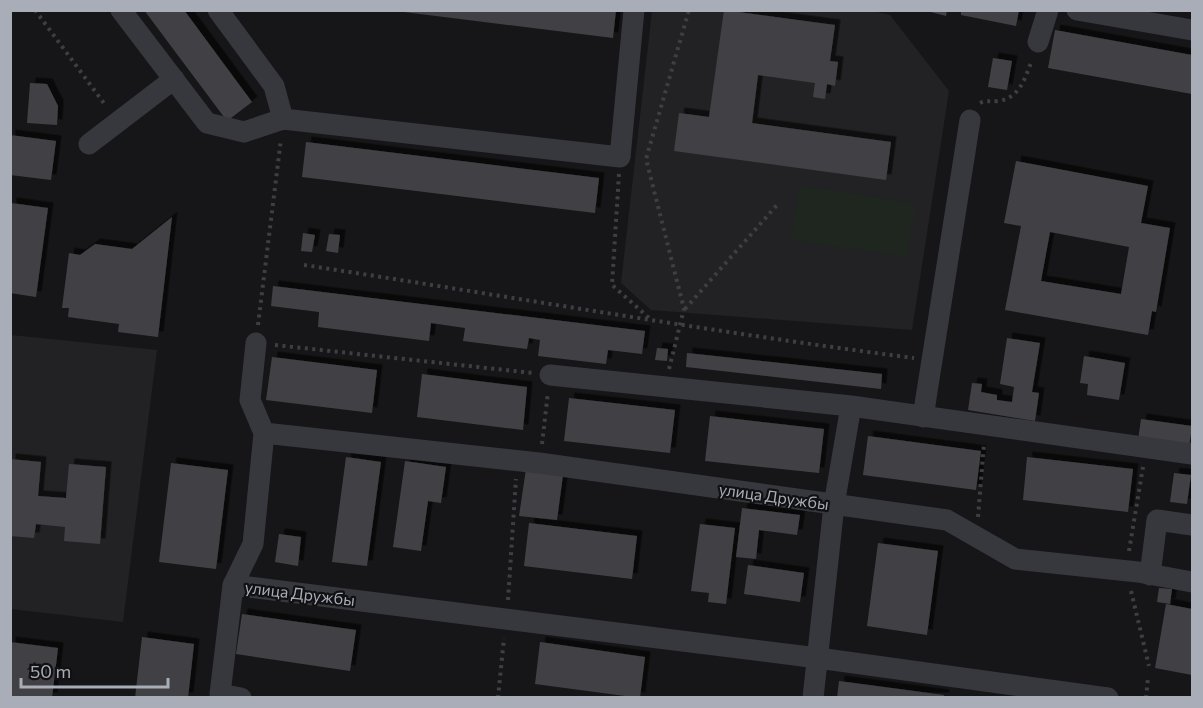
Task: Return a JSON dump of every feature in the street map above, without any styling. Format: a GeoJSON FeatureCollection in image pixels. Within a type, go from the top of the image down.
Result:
{"type":"FeatureCollection","features":[{"type":"Feature","properties":{"kind":"street"},"geometry":{"type":"LineString","coordinates":[[121,10],[207,123],[244,132],[283,119],[620,157],[634,10]]}},
{"type":"Feature","properties":{"kind":"street"},"geometry":{"type":"LineString","coordinates":[[218,10],[274,86],[283,119]]}},
{"type":"Feature","properties":{"kind":"street"},"geometry":{"type":"LineString","coordinates":[[1038,42],[1048,10]]}},
{"type":"Feature","properties":{"kind":"street"},"geometry":{"type":"LineString","coordinates":[[1077,10],[1192,30]]}},
{"type":"Feature","properties":{"kind":"street"},"geometry":{"type":"LineString","coordinates":[[89,144],[174,79]]}},
{"type":"Feature","properties":{"kind":"street"},"geometry":{"type":"LineString","coordinates":[[923,417],[970,120]]}},
{"type":"Feature","properties":{"kind":"street"},"geometry":{"type":"LineString","coordinates":[[256,343],[250,400],[264,433]]}},
{"type":"Feature","properties":{"kind":"street"},"geometry":{"type":"LineString","coordinates":[[550,375],[851,406],[1192,454]]}},
{"type":"Feature","properties":{"kind":"street"},"geometry":{"type":"LineString","coordinates":[[813,698],[834,505],[851,406]]}},
{"type":"Feature","properties":{"kind":"street","name":"улица Дружбы"},"geometry":{"type":"LineString","coordinates":[[1108,698],[818,658],[233,585],[253,544],[264,433],[518,460],[947,520],[1015,559],[1192,582]]}},
{"type":"Feature","properties":{"kind":"street"},"geometry":{"type":"LineString","coordinates":[[1150,575],[1157,520],[1192,525]]}},
{"type":"Feature","properties":{"kind":"street"},"geometry":{"type":"LineString","coordinates":[[233,585],[220,694],[241,698]]}},
{"type":"Feature","properties":{"kind":"path"},"geometry":{"type":"LineString","coordinates":[[35,10],[118,122]]}},
{"type":"Feature","properties":{"kind":"path"},"geometry":{"type":"LineString","coordinates":[[684,309],[646,159],[689,10]]}},
{"type":"Feature","properties":{"kind":"path"},"geometry":{"type":"LineString","coordinates":[[970,120],[972,108],[982,101],[1000,101],[1013,96],[1022,86],[1038,42]]}},
{"type":"Feature","properties":{"kind":"path"},"geometry":{"type":"LineString","coordinates":[[283,119],[256,343],[550,375],[539,463]]}},
{"type":"Feature","properties":{"kind":"path"},"geometry":{"type":"LineString","coordinates":[[620,157],[612,285],[650,318]]}},
{"type":"Feature","properties":{"kind":"path"},"geometry":{"type":"LineString","coordinates":[[664,387],[684,309],[777,205]]}},
{"type":"Feature","properties":{"kind":"path"},"geometry":{"type":"LineString","coordinates":[[304,265],[650,318],[761,339],[932,361]]}},
{"type":"Feature","properties":{"kind":"path"},"geometry":{"type":"LineString","coordinates":[[977,536],[986,426]]}},
{"type":"Feature","properties":{"kind":"path"},"geometry":{"type":"LineString","coordinates":[[498,698],[518,460]]}},
{"type":"Feature","properties":{"kind":"path"},"geometry":{"type":"LineString","coordinates":[[1146,698],[1148,678]]}},
{"type":"Feature","properties":{"kind":"shaded area"},"geometry":{"type":"Polygon","coordinates":[[[868,10],[890,15],[949,91],[912,330],[651,310],[621,283],[652,11],[868,10]]]}},
{"type":"Feature","properties":{"kind":"shaded area"},"geometry":{"type":"Polygon","coordinates":[[[799,185],[915,203],[907,257],[791,240],[799,185]]]}},
{"type":"Feature","properties":{"kind":"shaded area"},"geometry":{"type":"Polygon","coordinates":[[[11,335],[157,350],[123,622],[11,609],[11,335]]]}},
{"type":"Feature","properties":{"kind":"building"},"geometry":{"type":"Polygon","coordinates":[[[144,10],[184,10],[252,102],[227,121],[144,10]]]}},
{"type":"Feature","properties":{"kind":"building"},"geometry":{"type":"Polygon","coordinates":[[[388,10],[616,10],[613,38],[388,10]]]}},
{"type":"Feature","properties":{"kind":"building"},"geometry":{"type":"Polygon","coordinates":[[[724,10],[835,25],[830,61],[838,62],[835,86],[827,84],[825,99],[813,97],[815,83],[758,75],[752,123],[891,142],[886,180],[674,151],[679,113],[709,117],[724,10]]]}},
{"type":"Feature","properties":{"kind":"building"},"geometry":{"type":"Polygon","coordinates":[[[923,10],[947,10],[946,16],[923,10]]]}},
{"type":"Feature","properties":{"kind":"building"},"geometry":{"type":"Polygon","coordinates":[[[961,10],[1019,10],[1016,26],[961,15],[961,10]]]}},
{"type":"Feature","properties":{"kind":"building"},"geometry":{"type":"Polygon","coordinates":[[[1055,30],[1192,55],[1192,94],[1048,68],[1055,30]]]}},
{"type":"Feature","properties":{"kind":"building"},"geometry":{"type":"Polygon","coordinates":[[[993,58],[1012,61],[1007,90],[988,87],[993,58]]]}},
{"type":"Feature","properties":{"kind":"building"},"geometry":{"type":"Polygon","coordinates":[[[30,83],[47,84],[58,106],[57,125],[27,123],[30,83]]]}},
{"type":"Feature","properties":{"kind":"building"},"geometry":{"type":"Polygon","coordinates":[[[10,135],[56,141],[51,180],[10,175],[10,135]]]}},
{"type":"Feature","properties":{"kind":"building"},"geometry":{"type":"Polygon","coordinates":[[[306,142],[599,178],[595,213],[302,177],[306,142]]]}},
{"type":"Feature","properties":{"kind":"building"},"geometry":{"type":"Polygon","coordinates":[[[1016,161],[1148,186],[1141,223],[1170,228],[1156,312],[1152,311],[1148,335],[1005,310],[1021,226],[1004,223],[1016,161]],[[1050,232],[1041,281],[1121,294],[1129,247],[1050,232]]]}},
{"type":"Feature","properties":{"kind":"building"},"geometry":{"type":"Polygon","coordinates":[[[11,203],[48,208],[36,297],[10,293],[11,203]]]}},
{"type":"Feature","properties":{"kind":"building"},"geometry":{"type":"Polygon","coordinates":[[[172,217],[158,337],[118,332],[119,324],[68,317],[69,308],[62,308],[69,253],[80,255],[95,244],[132,249],[172,217]]]}},
{"type":"Feature","properties":{"kind":"building"},"geometry":{"type":"Polygon","coordinates":[[[303,233],[315,235],[312,252],[301,251],[303,233]]]}},
{"type":"Feature","properties":{"kind":"building"},"geometry":{"type":"Polygon","coordinates":[[[329,234],[340,235],[338,253],[326,251],[329,234]]]}},
{"type":"Feature","properties":{"kind":"building"},"geometry":{"type":"Polygon","coordinates":[[[273,286],[645,331],[642,354],[608,350],[606,364],[538,356],[540,340],[529,338],[527,349],[463,341],[465,328],[431,323],[429,341],[318,327],[319,312],[271,306],[273,286]]]}},
{"type":"Feature","properties":{"kind":"building"},"geometry":{"type":"Polygon","coordinates":[[[1007,338],[1040,343],[1032,392],[1039,393],[1035,421],[968,410],[972,383],[982,384],[981,392],[997,395],[997,400],[1012,402],[1014,387],[1000,384],[1007,338]]]}},
{"type":"Feature","properties":{"kind":"building"},"geometry":{"type":"Polygon","coordinates":[[[657,348],[668,349],[667,361],[655,360],[657,348]]]}},
{"type":"Feature","properties":{"kind":"building"},"geometry":{"type":"Polygon","coordinates":[[[687,353],[882,374],[881,389],[686,367],[687,353]]]}},
{"type":"Feature","properties":{"kind":"building"},"geometry":{"type":"Polygon","coordinates":[[[1084,356],[1125,363],[1119,400],[1087,395],[1088,384],[1080,383],[1084,356]]]}},
{"type":"Feature","properties":{"kind":"building"},"geometry":{"type":"Polygon","coordinates":[[[272,357],[377,370],[372,413],[266,400],[272,357]]]}},
{"type":"Feature","properties":{"kind":"building"},"geometry":{"type":"Polygon","coordinates":[[[422,374],[527,387],[523,430],[417,417],[422,374]]]}},
{"type":"Feature","properties":{"kind":"building"},"geometry":{"type":"Polygon","coordinates":[[[569,398],[675,410],[670,453],[564,441],[569,398]]]}},
{"type":"Feature","properties":{"kind":"building"},"geometry":{"type":"Polygon","coordinates":[[[710,416],[824,429],[819,473],[705,461],[710,416]]]}},
{"type":"Feature","properties":{"kind":"building"},"geometry":{"type":"Polygon","coordinates":[[[1141,419],[1192,426],[1189,447],[1138,440],[1141,419]]]}},
{"type":"Feature","properties":{"kind":"building"},"geometry":{"type":"Polygon","coordinates":[[[868,436],[981,451],[976,490],[863,475],[868,436]]]}},
{"type":"Feature","properties":{"kind":"building"},"geometry":{"type":"Polygon","coordinates":[[[346,457],[381,462],[367,566],[332,562],[346,457]]]}},
{"type":"Feature","properties":{"kind":"building"},"geometry":{"type":"Polygon","coordinates":[[[1027,457],[1133,469],[1128,512],[1023,500],[1027,457]]]}},
{"type":"Feature","properties":{"kind":"building"},"geometry":{"type":"Polygon","coordinates":[[[10,459],[41,462],[38,496],[66,498],[69,464],[106,467],[100,544],[64,541],[65,527],[36,524],[34,538],[10,536],[10,459]]]}},
{"type":"Feature","properties":{"kind":"building"},"geometry":{"type":"Polygon","coordinates":[[[405,461],[446,467],[441,503],[428,501],[421,551],[393,547],[405,461]]]}},
{"type":"Feature","properties":{"kind":"building"},"geometry":{"type":"Polygon","coordinates":[[[171,463],[228,470],[216,569],[159,562],[171,463]]]}},
{"type":"Feature","properties":{"kind":"building"},"geometry":{"type":"Polygon","coordinates":[[[526,469],[563,475],[557,520],[519,516],[526,469]]]}},
{"type":"Feature","properties":{"kind":"building"},"geometry":{"type":"Polygon","coordinates":[[[1174,473],[1191,475],[1187,504],[1170,502],[1174,473]]]}},
{"type":"Feature","properties":{"kind":"building"},"geometry":{"type":"Polygon","coordinates":[[[742,508],[800,515],[797,535],[759,530],[756,559],[736,557],[742,508]]]}},
{"type":"Feature","properties":{"kind":"building"},"geometry":{"type":"Polygon","coordinates":[[[529,523],[637,536],[632,579],[524,566],[529,523]]]}},
{"type":"Feature","properties":{"kind":"building"},"geometry":{"type":"Polygon","coordinates":[[[700,524],[735,528],[726,604],[708,602],[709,593],[691,591],[700,524]]]}},
{"type":"Feature","properties":{"kind":"building"},"geometry":{"type":"Polygon","coordinates":[[[279,534],[301,537],[298,566],[275,562],[279,534]]]}},
{"type":"Feature","properties":{"kind":"building"},"geometry":{"type":"Polygon","coordinates":[[[878,543],[938,551],[927,635],[867,626],[878,543]]]}},
{"type":"Feature","properties":{"kind":"building"},"geometry":{"type":"Polygon","coordinates":[[[748,565],[804,573],[800,602],[744,594],[748,565]]]}},
{"type":"Feature","properties":{"kind":"building"},"geometry":{"type":"Polygon","coordinates":[[[1159,588],[1172,589],[1170,604],[1157,602],[1159,588]]]}},
{"type":"Feature","properties":{"kind":"building"},"geometry":{"type":"Polygon","coordinates":[[[1166,604],[1192,609],[1192,675],[1155,668],[1166,604]]]}},
{"type":"Feature","properties":{"kind":"building"},"geometry":{"type":"Polygon","coordinates":[[[242,614],[356,630],[350,671],[236,654],[242,614]]]}},
{"type":"Feature","properties":{"kind":"building"},"geometry":{"type":"Polygon","coordinates":[[[142,637],[194,644],[188,698],[135,698],[142,637]]]}},
{"type":"Feature","properties":{"kind":"building"},"geometry":{"type":"Polygon","coordinates":[[[10,642],[58,648],[52,698],[10,698],[10,642]]]}},
{"type":"Feature","properties":{"kind":"building"},"geometry":{"type":"Polygon","coordinates":[[[540,642],[645,657],[640,698],[535,684],[540,642]]]}},
{"type":"Feature","properties":{"kind":"building"},"geometry":{"type":"Polygon","coordinates":[[[839,681],[944,695],[943,698],[837,698],[839,681]]]}}]}
